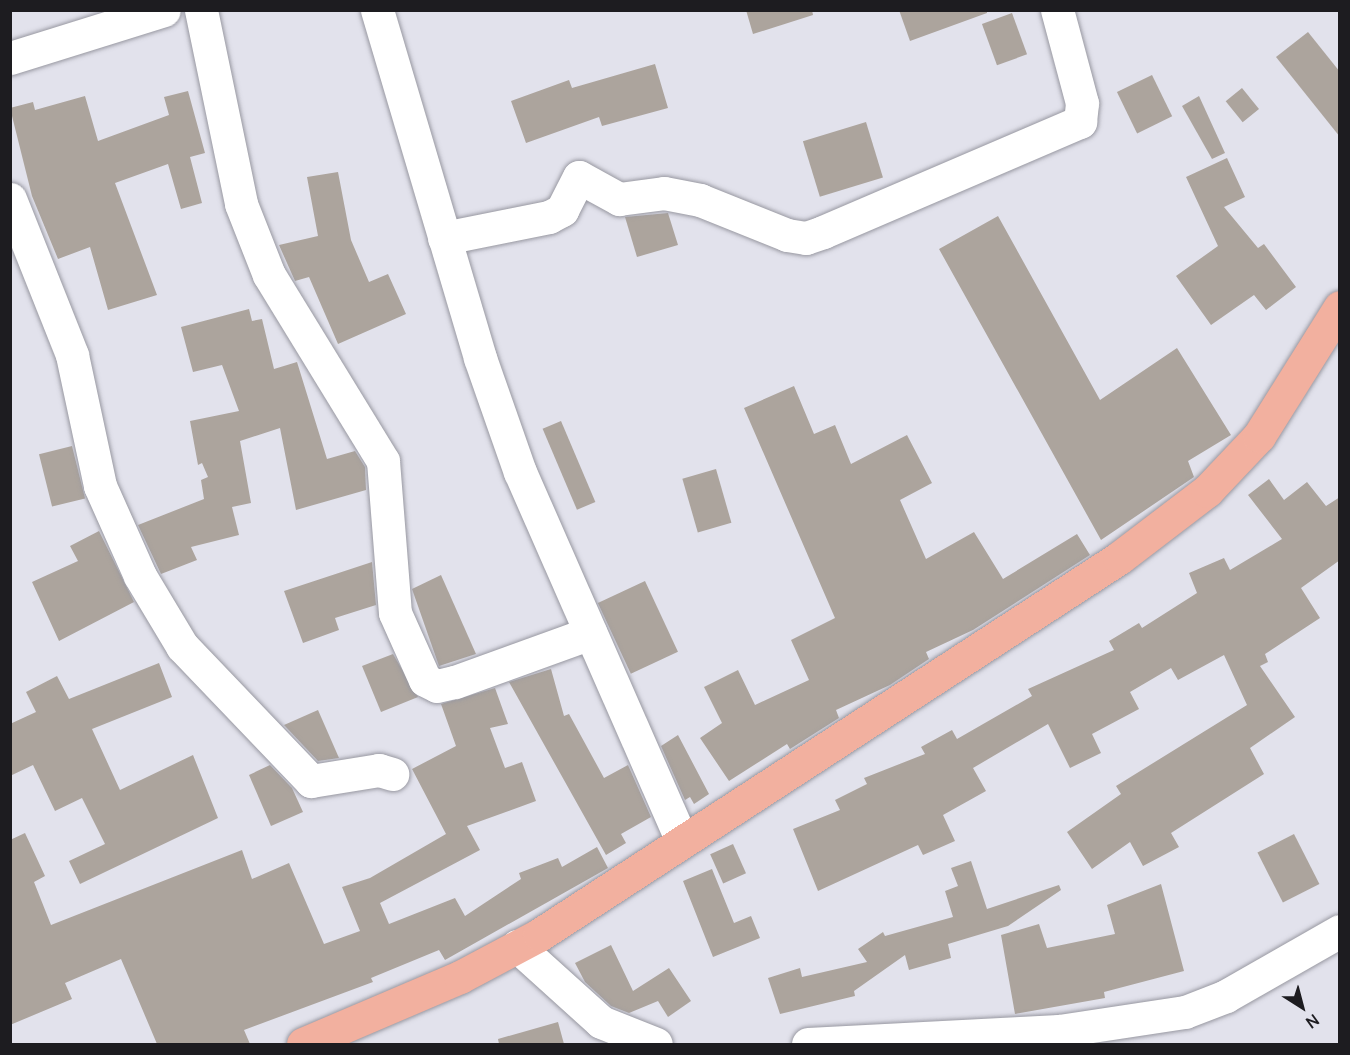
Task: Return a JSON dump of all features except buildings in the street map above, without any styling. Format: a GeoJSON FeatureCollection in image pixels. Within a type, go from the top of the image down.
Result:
{"type":"FeatureCollection","features":[{"type":"Feature","properties":{"kind":"main road"},"geometry":{"type":"LineString","coordinates":[[303,1044],[517,946],[681,838],[1119,558],[1206,491],[1258,436],[1340,307]]}},
{"type":"Feature","properties":{"kind":"street"},"geometry":{"type":"LineString","coordinates":[[10,58],[164,10]]}},
{"type":"Feature","properties":{"kind":"street"},"geometry":{"type":"LineString","coordinates":[[201,10],[241,204],[269,275],[383,461],[395,613],[425,680],[437,686],[455,682],[590,633]]}},
{"type":"Feature","properties":{"kind":"street"},"geometry":{"type":"LineString","coordinates":[[377,10],[444,238],[520,472],[681,838]]}},
{"type":"Feature","properties":{"kind":"street"},"geometry":{"type":"LineString","coordinates":[[444,238],[549,217],[562,210],[579,177],[619,199],[664,193],[700,200],[787,235],[806,238],[824,232],[1080,122],[1082,103],[1057,10]]}},
{"type":"Feature","properties":{"kind":"street"},"geometry":{"type":"LineString","coordinates":[[10,199],[72,355],[100,486],[141,576],[182,646],[242,714],[311,781],[378,770],[392,774]]}},
{"type":"Feature","properties":{"kind":"street"},"geometry":{"type":"LineString","coordinates":[[808,1044],[1059,1031],[1185,1012],[1226,996],[1340,931]]}},
{"type":"Feature","properties":{"kind":"street"},"geometry":{"type":"LineString","coordinates":[[517,946],[602,1022],[656,1044]]}}]}
